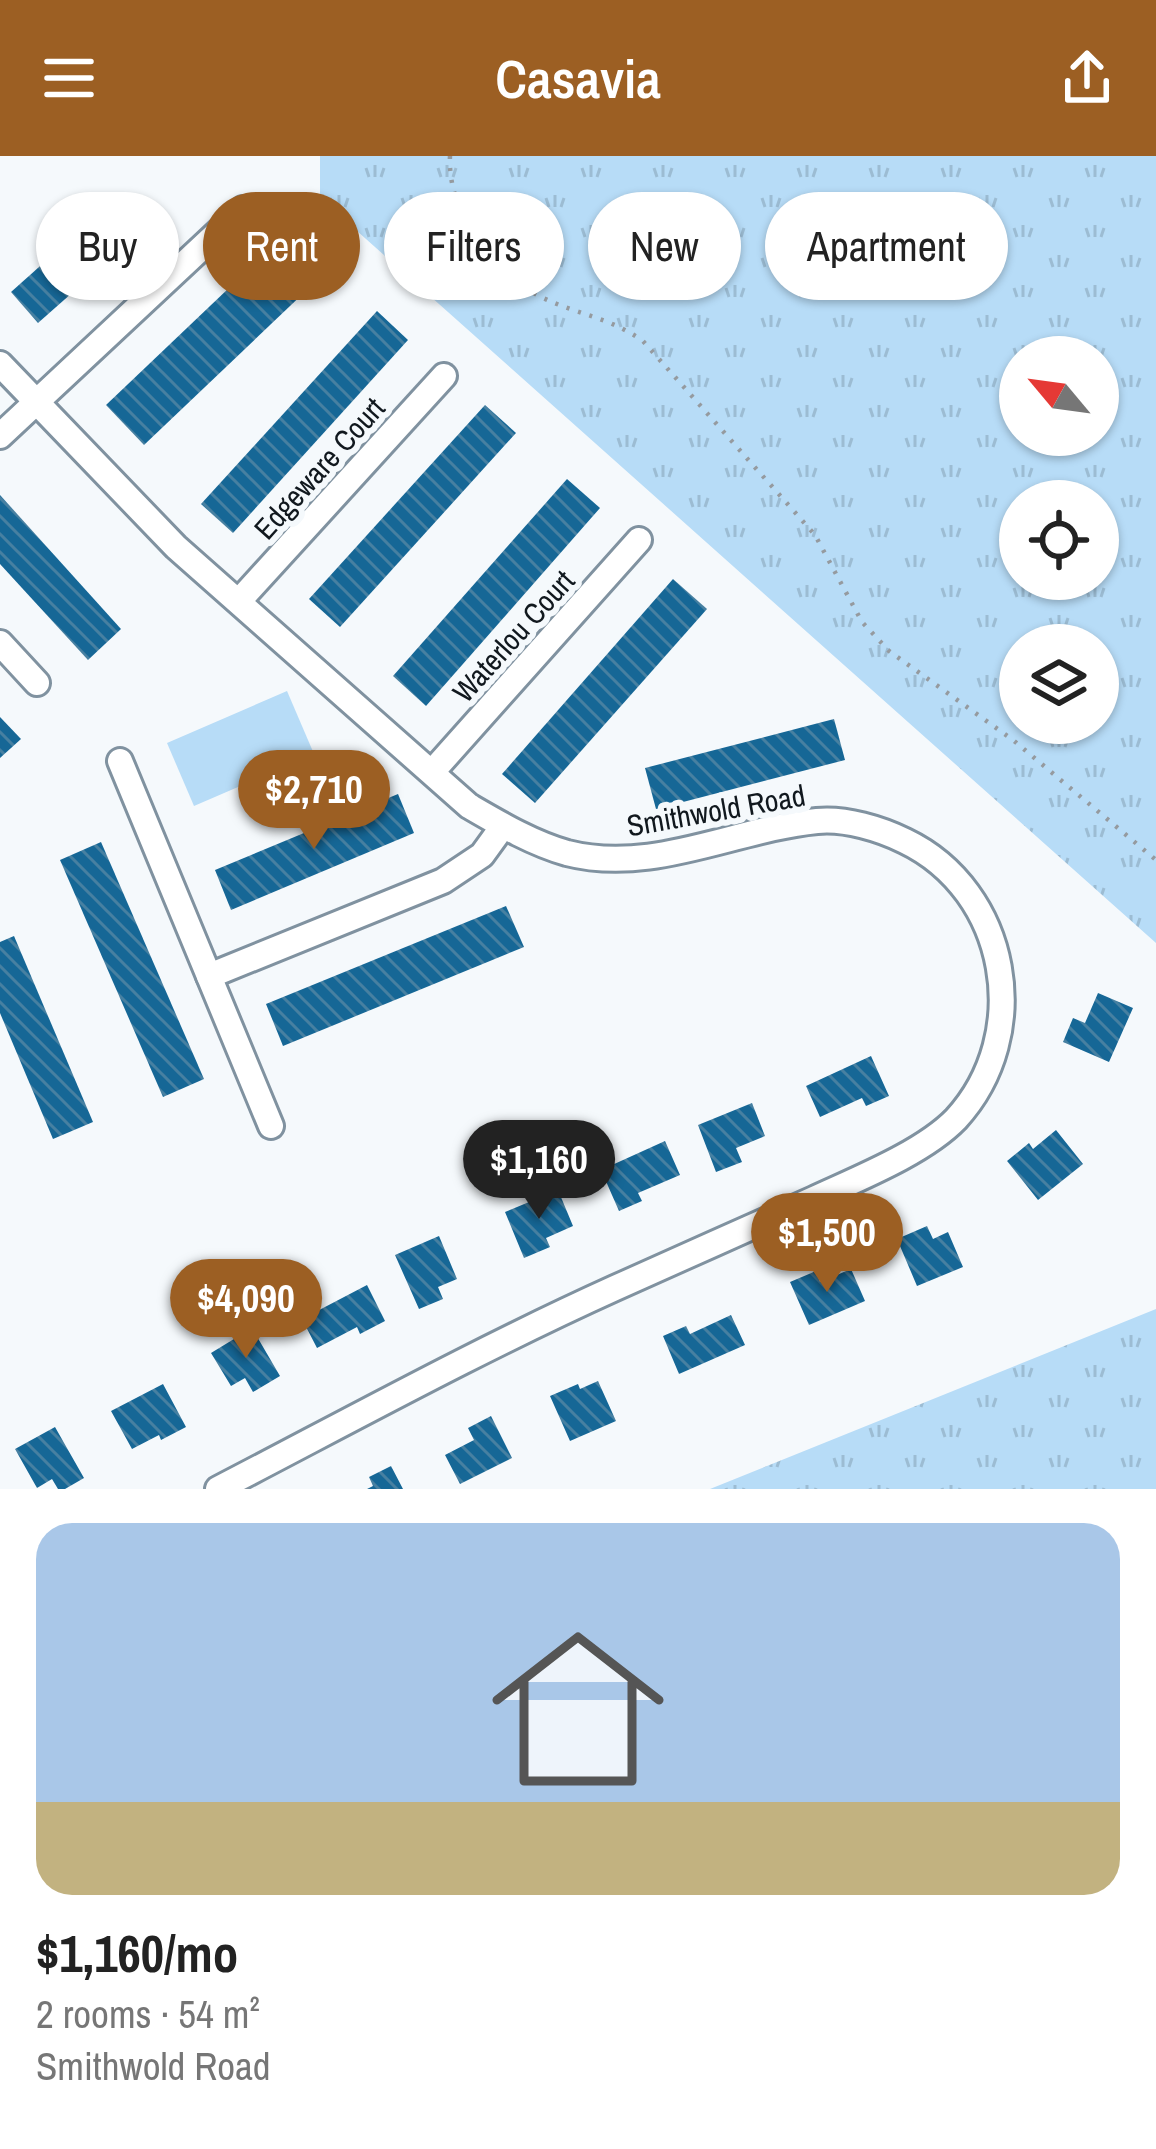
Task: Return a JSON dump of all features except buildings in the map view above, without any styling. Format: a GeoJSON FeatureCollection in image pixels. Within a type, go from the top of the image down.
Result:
{"type":"FeatureCollection","features":[{"type":"Feature","properties":{"kind":"street"},"geometry":{"type":"LineString","coordinates":[[0,436],[203,246]]}},
{"type":"Feature","properties":{"kind":"street","name":"Smithwold Road"},"geometry":{"type":"LineString","coordinates":[[0,364],[176,547],[470,806],[503,826],[568,853],[616,859],[667,855],[819,820],[852,824],[906,841],[947,870],[981,909],[994,938],[1002,1003],[993,1057],[956,1118],[932,1138],[863,1177],[608,1292],[218,1489]]}},
{"type":"Feature","properties":{"kind":"street","name":"Edgeware Court"},"geometry":{"type":"LineString","coordinates":[[238,601],[444,376]]}},
{"type":"Feature","properties":{"kind":"street","name":"Waterlou Court"},"geometry":{"type":"LineString","coordinates":[[432,772],[639,540]]}},
{"type":"Feature","properties":{"kind":"street"},"geometry":{"type":"LineString","coordinates":[[0,643],[37,683]]}},
{"type":"Feature","properties":{"kind":"street"},"geometry":{"type":"LineString","coordinates":[[120,761],[271,1126]]}},
{"type":"Feature","properties":{"kind":"street"},"geometry":{"type":"LineString","coordinates":[[209,976],[443,880],[482,855],[503,826]]}},
{"type":"Feature","properties":{"kind":"path"},"geometry":{"type":"LineString","coordinates":[[450,156],[449,170],[463,219],[498,266],[540,297],[616,322],[643,341],[814,535],[862,622],[889,651],[1013,740],[1156,860]]}},
{"type":"Feature","properties":{"kind":"green space"},"geometry":{"type":"Polygon","coordinates":[[[320,156],[1156,156],[1156,943],[434,300],[564,300],[564,192],[384,192],[384,255],[360,234],[360,192],[320,192],[320,156]]]}},
{"type":"Feature","properties":{"kind":"green space"},"geometry":{"type":"Polygon","coordinates":[[[287,691],[314,754],[194,806],[167,743],[287,691]]]}},
{"type":"Feature","properties":{"kind":"green space"},"geometry":{"type":"Polygon","coordinates":[[[1156,1309],[1156,1489],[710,1489],[1156,1309]]]}}]}
